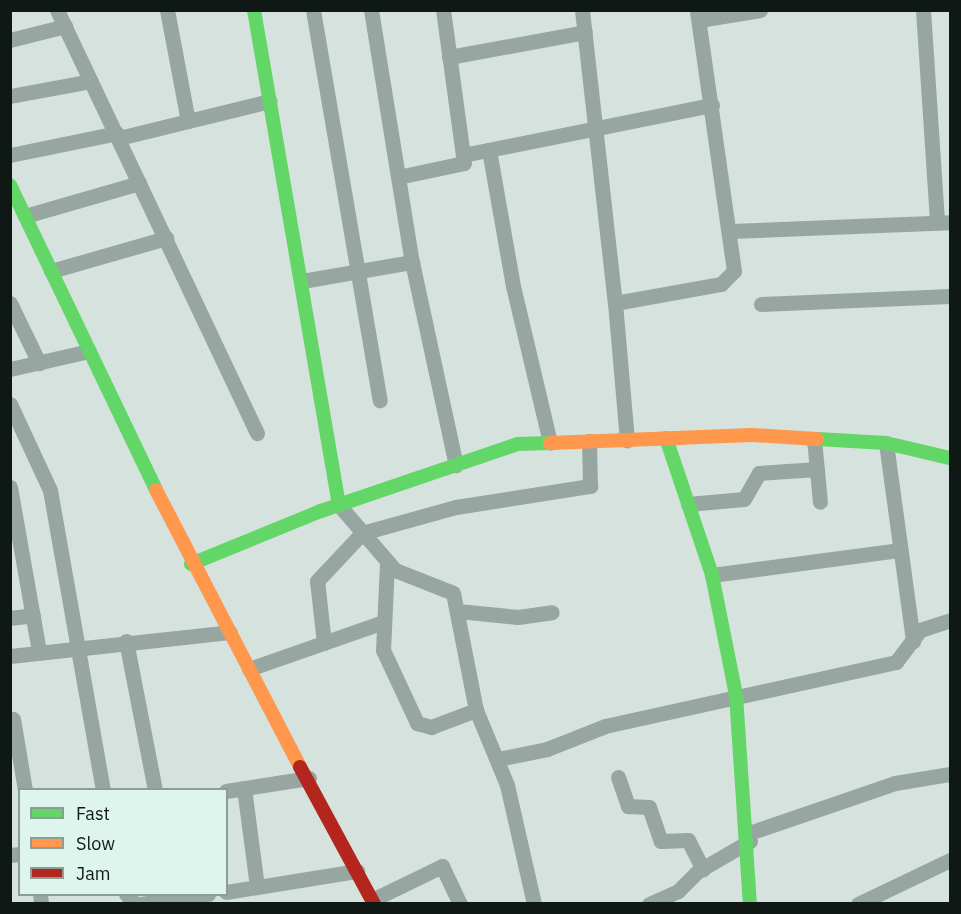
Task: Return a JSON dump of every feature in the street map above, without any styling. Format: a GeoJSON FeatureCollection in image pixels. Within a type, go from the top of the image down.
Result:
{"type":"FeatureCollection","features":[{"type":"Feature","properties":{"kind":"street"},"geometry":{"type":"LineString","coordinates":[[57,10],[257,433]]}},
{"type":"Feature","properties":{"kind":"street"},"geometry":{"type":"LineString","coordinates":[[167,10],[188,121]]}},
{"type":"Feature","properties":{"kind":"street"},"geometry":{"type":"LineString","coordinates":[[254,10],[339,505],[387,563],[404,574],[449,588],[458,611],[476,710],[498,759],[534,903]]}},
{"type":"Feature","properties":{"kind":"street"},"geometry":{"type":"LineString","coordinates":[[313,10],[380,400]]}},
{"type":"Feature","properties":{"kind":"street"},"geometry":{"type":"LineString","coordinates":[[371,10],[412,262],[456,465]]}},
{"type":"Feature","properties":{"kind":"street"},"geometry":{"type":"LineString","coordinates":[[398,177],[461,166],[463,155],[443,10]]}},
{"type":"Feature","properties":{"kind":"street"},"geometry":{"type":"LineString","coordinates":[[582,10],[597,127],[627,440]]}},
{"type":"Feature","properties":{"kind":"street"},"geometry":{"type":"LineString","coordinates":[[615,303],[721,285],[734,271],[698,15],[760,10]]}},
{"type":"Feature","properties":{"kind":"street"},"geometry":{"type":"LineString","coordinates":[[730,231],[944,222],[923,10]]}},
{"type":"Feature","properties":{"kind":"street"},"geometry":{"type":"LineString","coordinates":[[10,40],[65,26]]}},
{"type":"Feature","properties":{"kind":"street"},"geometry":{"type":"LineString","coordinates":[[449,57],[585,32]]}},
{"type":"Feature","properties":{"kind":"street"},"geometry":{"type":"LineString","coordinates":[[10,96],[91,81]]}},
{"type":"Feature","properties":{"kind":"street"},"geometry":{"type":"LineString","coordinates":[[10,156],[188,121],[270,101]]}},
{"type":"Feature","properties":{"kind":"street"},"geometry":{"type":"LineString","coordinates":[[463,155],[712,105]]}},
{"type":"Feature","properties":{"kind":"street"},"geometry":{"type":"LineString","coordinates":[[489,150],[513,286],[550,443]]}},
{"type":"Feature","properties":{"kind":"street"},"geometry":{"type":"LineString","coordinates":[[20,214],[139,183]]}},
{"type":"Feature","properties":{"kind":"street"},"geometry":{"type":"LineString","coordinates":[[10,185],[20,214],[51,271],[191,564],[309,778],[373,902],[442,866],[460,903]]}},
{"type":"Feature","properties":{"kind":"street"},"geometry":{"type":"LineString","coordinates":[[51,271],[166,238]]}},
{"type":"Feature","properties":{"kind":"street"},"geometry":{"type":"LineString","coordinates":[[302,281],[412,262]]}},
{"type":"Feature","properties":{"kind":"street"},"geometry":{"type":"LineString","coordinates":[[761,304],[951,296]]}},
{"type":"Feature","properties":{"kind":"street"},"geometry":{"type":"LineString","coordinates":[[10,303],[39,363]]}},
{"type":"Feature","properties":{"kind":"street"},"geometry":{"type":"LineString","coordinates":[[10,369],[89,351]]}},
{"type":"Feature","properties":{"kind":"street"},"geometry":{"type":"LineString","coordinates":[[10,404],[50,490],[75,647],[103,788]]}},
{"type":"Feature","properties":{"kind":"street"},"geometry":{"type":"LineString","coordinates":[[191,564],[339,505],[518,444],[666,438],[814,439],[886,443],[951,458]]}},
{"type":"Feature","properties":{"kind":"street"},"geometry":{"type":"LineString","coordinates":[[666,438],[712,575],[736,695],[750,837],[750,903]]}},
{"type":"Feature","properties":{"kind":"street"},"geometry":{"type":"LineString","coordinates":[[814,439],[820,502]]}},
{"type":"Feature","properties":{"kind":"street"},"geometry":{"type":"LineString","coordinates":[[324,643],[317,581],[362,533],[456,507],[590,486],[590,441]]}},
{"type":"Feature","properties":{"kind":"street"},"geometry":{"type":"LineString","coordinates":[[886,443],[913,641]]}},
{"type":"Feature","properties":{"kind":"street"},"geometry":{"type":"LineString","coordinates":[[688,504],[744,499],[759,473],[817,469]]}},
{"type":"Feature","properties":{"kind":"street"},"geometry":{"type":"LineString","coordinates":[[10,487],[39,651]]}},
{"type":"Feature","properties":{"kind":"street"},"geometry":{"type":"LineString","coordinates":[[712,575],[900,550]]}},
{"type":"Feature","properties":{"kind":"street"},"geometry":{"type":"LineString","coordinates":[[387,563],[383,650],[417,723],[431,727],[476,710]]}},
{"type":"Feature","properties":{"kind":"street"},"geometry":{"type":"LineString","coordinates":[[458,611],[518,616],[552,612]]}},
{"type":"Feature","properties":{"kind":"street"},"geometry":{"type":"LineString","coordinates":[[10,618],[33,615]]}},
{"type":"Feature","properties":{"kind":"street"},"geometry":{"type":"LineString","coordinates":[[498,759],[547,749],[605,726],[736,695],[896,662],[923,628],[951,620]]}},
{"type":"Feature","properties":{"kind":"street"},"geometry":{"type":"LineString","coordinates":[[249,669],[383,622]]}},
{"type":"Feature","properties":{"kind":"street"},"geometry":{"type":"LineString","coordinates":[[10,656],[126,641],[230,632]]}},
{"type":"Feature","properties":{"kind":"street"},"geometry":{"type":"LineString","coordinates":[[126,641],[155,788]]}},
{"type":"Feature","properties":{"kind":"street"},"geometry":{"type":"LineString","coordinates":[[13,719],[24,788]]}},
{"type":"Feature","properties":{"kind":"street"},"geometry":{"type":"LineString","coordinates":[[649,903],[682,897],[703,869],[750,837],[895,783],[951,774]]}},
{"type":"Feature","properties":{"kind":"street"},"geometry":{"type":"LineString","coordinates":[[618,777],[628,806],[649,807],[661,841],[688,840],[703,869]]}},
{"type":"Feature","properties":{"kind":"street"},"geometry":{"type":"LineString","coordinates":[[228,791],[309,778]]}},
{"type":"Feature","properties":{"kind":"street"},"geometry":{"type":"LineString","coordinates":[[244,788],[257,887]]}},
{"type":"Feature","properties":{"kind":"street"},"geometry":{"type":"LineString","coordinates":[[858,903],[951,860]]}},
{"type":"Feature","properties":{"kind":"street"},"geometry":{"type":"LineString","coordinates":[[233,892],[357,871]]}},
{"type":"Feature","properties":{"kind":"street"},"geometry":{"type":"LineString","coordinates":[[133,901],[198,896]]}},
{"type":"Feature","properties":{"kind":"traffic: fast"},"geometry":{"type":"LineString","coordinates":[[254,10],[339,505]]}},
{"type":"Feature","properties":{"kind":"traffic: fast"},"geometry":{"type":"LineString","coordinates":[[10,185],[156,490]]}},
{"type":"Feature","properties":{"kind":"traffic: fast"},"geometry":{"type":"LineString","coordinates":[[666,438],[712,575],[736,695],[750,904]]}},
{"type":"Feature","properties":{"kind":"traffic: fast"},"geometry":{"type":"LineString","coordinates":[[817,439],[886,443],[950,458]]}},
{"type":"Feature","properties":{"kind":"traffic: fast"},"geometry":{"type":"LineString","coordinates":[[191,564],[321,511],[518,444],[550,443]]}},
{"type":"Feature","properties":{"kind":"traffic: slow"},"geometry":{"type":"LineString","coordinates":[[550,443],[752,435],[817,439]]}},
{"type":"Feature","properties":{"kind":"traffic: slow"},"geometry":{"type":"LineString","coordinates":[[156,490],[300,767]]}},
{"type":"Feature","properties":{"kind":"traffic: jam"},"geometry":{"type":"LineString","coordinates":[[300,767],[374,904]]}}]}
